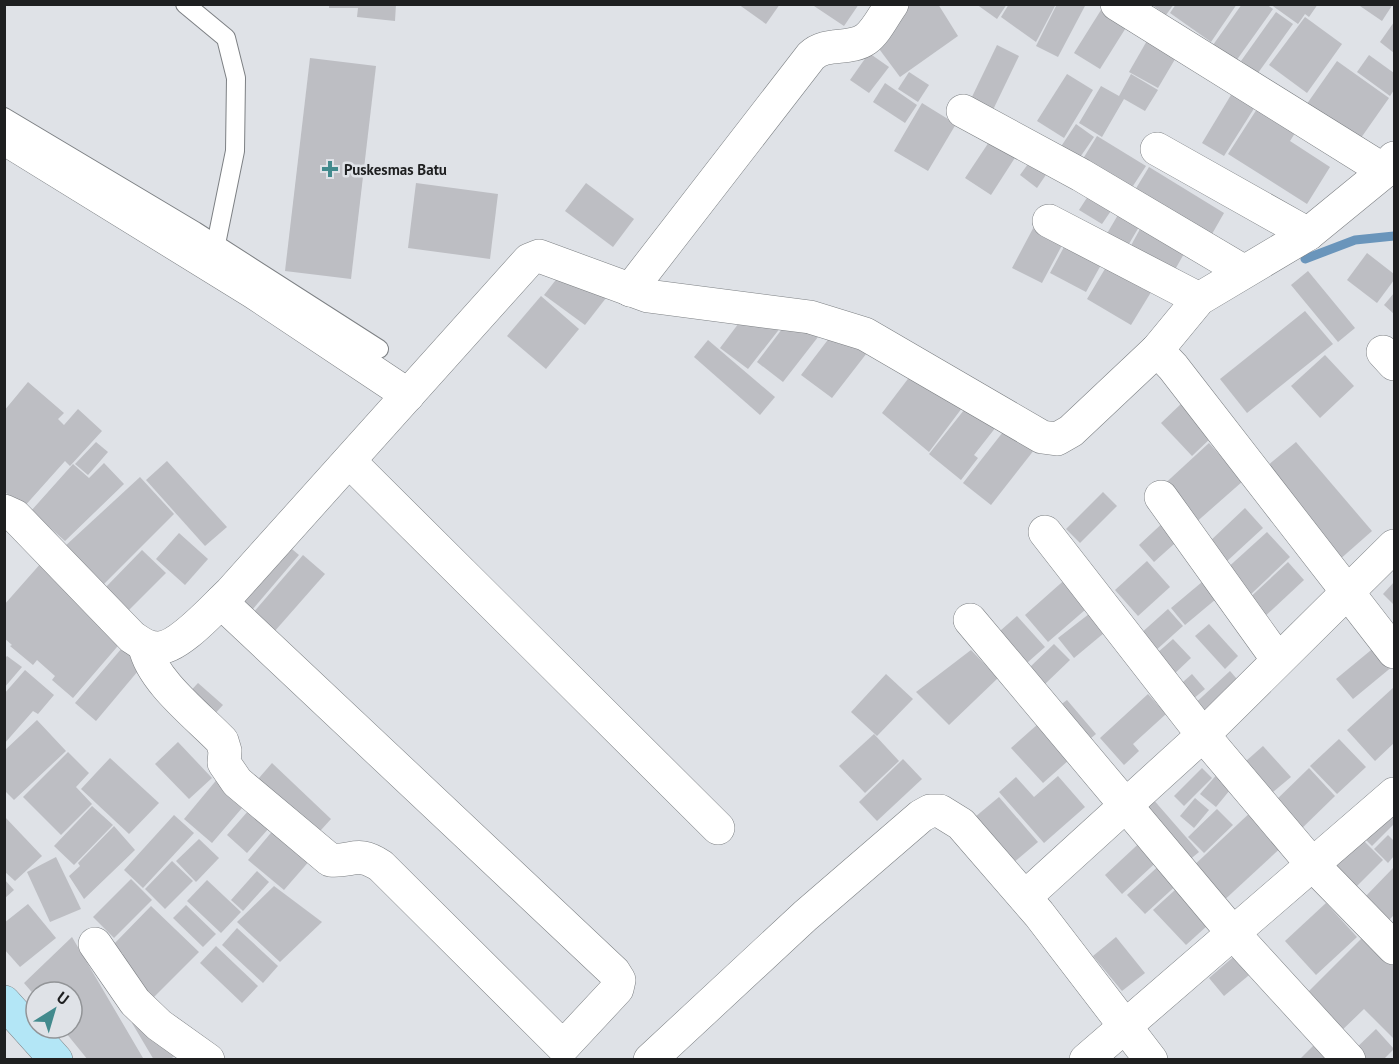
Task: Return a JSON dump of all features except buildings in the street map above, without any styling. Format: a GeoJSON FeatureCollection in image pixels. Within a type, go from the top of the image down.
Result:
{"type":"FeatureCollection","features":[{"type":"Feature","properties":{"kind":"main road"},"geometry":{"type":"LineString","coordinates":[[4,1002],[56,1059]]}},
{"type":"Feature","properties":{"kind":"street"},"geometry":{"type":"LineString","coordinates":[[630,290],[811,56],[819,48],[855,44],[867,38],[892,4]]}},
{"type":"Feature","properties":{"kind":"street"},"geometry":{"type":"LineString","coordinates":[[4,511],[15,516],[132,637],[145,646],[160,648],[175,644],[221,602],[530,260],[539,256],[630,290],[672,301],[810,317],[856,331],[1042,436],[1057,439],[1071,431],[1157,350],[1199,299],[1308,234],[1390,165],[1117,4]]}},
{"type":"Feature","properties":{"kind":"street"},"geometry":{"type":"LineString","coordinates":[[963,111],[1081,175],[1243,271]]}},
{"type":"Feature","properties":{"kind":"street"},"geometry":{"type":"LineString","coordinates":[[4,138],[255,293],[408,395]]}},
{"type":"Feature","properties":{"kind":"street"},"geometry":{"type":"LineString","coordinates":[[1157,149],[1308,234]]}},
{"type":"Feature","properties":{"kind":"street"},"geometry":{"type":"LineString","coordinates":[[1049,221],[1199,299]]}},
{"type":"Feature","properties":{"kind":"street"},"geometry":{"type":"LineString","coordinates":[[1157,350],[1173,367],[1395,652]]}},
{"type":"Feature","properties":{"kind":"street"},"geometry":{"type":"LineString","coordinates":[[349,461],[718,828]]}},
{"type":"Feature","properties":{"kind":"street"},"geometry":{"type":"LineString","coordinates":[[1161,497],[1278,660]]}},
{"type":"Feature","properties":{"kind":"street"},"geometry":{"type":"LineString","coordinates":[[1045,532],[1203,735],[1312,864],[1395,948]]}},
{"type":"Feature","properties":{"kind":"street"},"geometry":{"type":"LineString","coordinates":[[1025,897],[1042,878],[1126,807],[1203,735],[1395,546]]}},
{"type":"Feature","properties":{"kind":"street"},"geometry":{"type":"LineString","coordinates":[[145,646],[148,660],[164,681],[222,741],[225,751],[224,763],[237,782],[330,860],[341,861],[352,856],[362,856],[381,866],[563,1047],[617,989],[619,980],[614,972],[221,602]]}},
{"type":"Feature","properties":{"kind":"street"},"geometry":{"type":"LineString","coordinates":[[970,620],[1233,933],[1349,1059]]}},
{"type":"Feature","properties":{"kind":"street"},"geometry":{"type":"LineString","coordinates":[[1086,1059],[1126,1028],[1395,794]]}},
{"type":"Feature","properties":{"kind":"street"},"geometry":{"type":"LineString","coordinates":[[650,1059],[805,916],[921,816],[930,811],[940,811],[961,824],[1025,897],[1151,1059]]}},
{"type":"Feature","properties":{"kind":"street"},"geometry":{"type":"LineString","coordinates":[[96,944],[135,1002],[159,1025],[208,1059]]}},
{"type":"Feature","properties":{"kind":"lane"},"geometry":{"type":"LineString","coordinates":[[186,4],[226,38],[236,78],[234,151],[216,244]]}},
{"type":"Feature","properties":{"kind":"lane"},"geometry":{"type":"LineString","coordinates":[[4,117],[216,244],[379,349]]}},
{"type":"Feature","properties":{"kind":"waterway"},"geometry":{"type":"LineString","coordinates":[[1305,259],[1355,240],[1394,236]]}},
{"type":"Feature","properties":{"kind":"place","name":"Puskesmas Batu"},"geometry":{"type":"Point","coordinates":[330,169]}}]}
